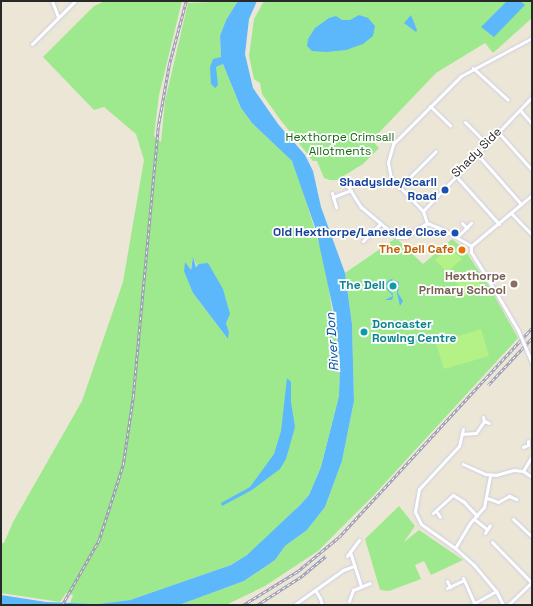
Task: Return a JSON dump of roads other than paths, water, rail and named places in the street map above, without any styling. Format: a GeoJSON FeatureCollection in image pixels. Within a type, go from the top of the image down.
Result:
{"type":"FeatureCollection","features":[{"type":"Feature","properties":{"kind":"street"},"geometry":{"type":"LineString","coordinates":[[52,1],[58,17]]}},
{"type":"Feature","properties":{"kind":"street"},"geometry":{"type":"LineString","coordinates":[[32,44],[75,1]]}},
{"type":"Feature","properties":{"kind":"street"},"geometry":{"type":"LineString","coordinates":[[471,246],[457,237],[427,223],[423,211],[399,188],[388,168],[390,149],[396,140],[453,83],[473,68],[532,38]]}},
{"type":"Feature","properties":{"kind":"street"},"geometry":{"type":"LineString","coordinates":[[473,68],[508,100]]}},
{"type":"Feature","properties":{"kind":"street","name":"Shady Side"},"geometry":{"type":"LineString","coordinates":[[423,211],[455,175],[532,97]]}},
{"type":"Feature","properties":{"kind":"street"},"geometry":{"type":"LineString","coordinates":[[430,106],[450,125]]}},
{"type":"Feature","properties":{"kind":"street"},"geometry":{"type":"LineString","coordinates":[[520,110],[532,124]]}},
{"type":"Feature","properties":{"kind":"street"},"geometry":{"type":"LineString","coordinates":[[465,122],[486,143]]}},
{"type":"Feature","properties":{"kind":"street"},"geometry":{"type":"LineString","coordinates":[[498,132],[532,170]]}},
{"type":"Feature","properties":{"kind":"street"},"geometry":{"type":"LineString","coordinates":[[399,188],[436,151]]}},
{"type":"Feature","properties":{"kind":"street"},"geometry":{"type":"LineString","coordinates":[[476,154],[521,204]]}},
{"type":"Feature","properties":{"kind":"street"},"geometry":{"type":"LineString","coordinates":[[455,175],[499,224]]}},
{"type":"Feature","properties":{"kind":"street"},"geometry":{"type":"LineString","coordinates":[[341,181],[351,190],[361,207],[397,237],[403,238],[427,223]]}},
{"type":"Feature","properties":{"kind":"street"},"geometry":{"type":"LineString","coordinates":[[333,197],[351,190]]}},
{"type":"Feature","properties":{"kind":"street"},"geometry":{"type":"LineString","coordinates":[[332,193],[336,207]]}},
{"type":"Feature","properties":{"kind":"street"},"geometry":{"type":"LineString","coordinates":[[471,246],[532,195]]}},
{"type":"Feature","properties":{"kind":"street"},"geometry":{"type":"LineString","coordinates":[[511,213],[532,235]]}},
{"type":"Feature","properties":{"kind":"street"},"geometry":{"type":"LineString","coordinates":[[462,223],[467,228]]}},
{"type":"Feature","properties":{"kind":"street"},"geometry":{"type":"LineString","coordinates":[[363,241],[380,224]]}},
{"type":"Feature","properties":{"kind":"street"},"geometry":{"type":"LineString","coordinates":[[457,237],[471,224]]}},
{"type":"Feature","properties":{"kind":"street"},"geometry":{"type":"LineString","coordinates":[[471,246],[471,252],[518,330],[532,363]]}},
{"type":"Feature","properties":{"kind":"street"},"geometry":{"type":"LineString","coordinates":[[483,417],[484,422],[476,433],[462,432],[460,446],[419,489],[415,508],[421,524],[455,548],[474,565],[496,591],[503,605]]}},
{"type":"Feature","properties":{"kind":"street"},"geometry":{"type":"LineString","coordinates":[[484,422],[489,423]]}},
{"type":"Feature","properties":{"kind":"street"},"geometry":{"type":"LineString","coordinates":[[523,448],[528,443],[532,449]]}},
{"type":"Feature","properties":{"kind":"street"},"geometry":{"type":"LineString","coordinates":[[523,471],[532,456]]}},
{"type":"Feature","properties":{"kind":"street"},"geometry":{"type":"LineString","coordinates":[[463,464],[490,475],[509,470],[523,471],[532,477]]}},
{"type":"Feature","properties":{"kind":"street"},"geometry":{"type":"LineString","coordinates":[[455,548],[477,516],[487,498],[490,475]]}},
{"type":"Feature","properties":{"kind":"street"},"geometry":{"type":"LineString","coordinates":[[440,517],[434,512],[453,495],[453,490]]}},
{"type":"Feature","properties":{"kind":"street"},"geometry":{"type":"LineString","coordinates":[[453,495],[464,502],[477,516]]}},
{"type":"Feature","properties":{"kind":"street"},"geometry":{"type":"LineString","coordinates":[[500,502],[509,496],[516,499]]}},
{"type":"Feature","properties":{"kind":"street"},"geometry":{"type":"LineString","coordinates":[[487,498],[500,502]]}},
{"type":"Feature","properties":{"kind":"street"},"geometry":{"type":"LineString","coordinates":[[500,502],[501,507]]}},
{"type":"Feature","properties":{"kind":"street"},"geometry":{"type":"LineString","coordinates":[[513,518],[532,537]]}},
{"type":"Feature","properties":{"kind":"street"},"geometry":{"type":"LineString","coordinates":[[474,519],[487,530]]}},
{"type":"Feature","properties":{"kind":"street"},"geometry":{"type":"LineString","coordinates":[[485,533],[490,525]]}},
{"type":"Feature","properties":{"kind":"street"},"geometry":{"type":"LineString","coordinates":[[347,556],[358,540]]}},
{"type":"Feature","properties":{"kind":"street"},"geometry":{"type":"LineString","coordinates":[[492,542],[532,582],[508,605]]}},
{"type":"Feature","properties":{"kind":"street"},"geometry":{"type":"LineString","coordinates":[[350,552],[360,586]]}},
{"type":"Feature","properties":{"kind":"street"},"geometry":{"type":"LineString","coordinates":[[294,605],[343,570],[354,566]]}},
{"type":"Feature","properties":{"kind":"street"},"geometry":{"type":"LineString","coordinates":[[447,581],[449,587],[463,579],[472,604],[496,591]]}},
{"type":"Feature","properties":{"kind":"street"},"geometry":{"type":"LineString","coordinates":[[349,601],[350,593],[360,586],[370,583]]}},
{"type":"Feature","properties":{"kind":"street"},"geometry":{"type":"LineString","coordinates":[[315,590],[322,605]]}},
{"type":"Feature","properties":{"kind":"street"},"geometry":{"type":"LineString","coordinates":[[481,600],[484,605]]}},
{"type":"Feature","properties":{"kind":"water"},"geometry":{"type":"Polygon","coordinates":[[[238,1],[257,1],[249,19],[245,54],[253,88],[278,124],[305,155],[313,171],[321,207],[345,273],[352,324],[354,401],[342,461],[325,507],[307,530],[285,546],[275,560],[244,581],[179,605],[1,605],[1,595],[46,602],[98,604],[130,600],[231,565],[247,555],[299,506],[309,495],[321,467],[339,396],[340,363],[335,318],[316,230],[292,161],[252,123],[241,108],[223,64],[216,67],[218,85],[215,88],[211,84],[210,67],[213,59],[221,57],[220,36],[226,20],[238,1]]]}},
{"type":"Feature","properties":{"kind":"water"},"geometry":{"type":"Polygon","coordinates":[[[507,1],[520,1],[525,5],[494,37],[481,27],[507,1]]]}},
{"type":"Feature","properties":{"kind":"water"},"geometry":{"type":"Polygon","coordinates":[[[359,15],[368,18],[375,26],[373,36],[363,44],[346,50],[326,52],[312,51],[307,46],[308,39],[315,28],[329,18],[336,16],[342,20],[350,20],[359,15]]]}},
{"type":"Feature","properties":{"kind":"water"},"geometry":{"type":"Polygon","coordinates":[[[411,15],[417,30],[416,32],[404,23],[411,15]]]}},
{"type":"Feature","properties":{"kind":"water"},"geometry":{"type":"Polygon","coordinates":[[[193,257],[196,267],[199,264],[208,263],[223,289],[230,314],[226,323],[229,332],[228,339],[193,293],[184,271],[185,262],[191,270],[193,257]]]}},
{"type":"Feature","properties":{"kind":"water"},"geometry":{"type":"Polygon","coordinates":[[[391,279],[394,280],[388,283],[386,287],[393,294],[393,296],[385,287],[387,282],[391,279]]]}},
{"type":"Feature","properties":{"kind":"water"},"geometry":{"type":"Polygon","coordinates":[[[394,280],[399,282],[398,293],[403,301],[400,306],[397,293],[398,283],[394,280]]]}},
{"type":"Feature","properties":{"kind":"water"},"geometry":{"type":"Polygon","coordinates":[[[393,296],[391,300],[385,300],[393,296]]]}},
{"type":"Feature","properties":{"kind":"water"},"geometry":{"type":"Polygon","coordinates":[[[287,378],[291,382],[291,402],[295,427],[286,459],[280,469],[252,490],[222,506],[221,503],[250,487],[274,454],[281,431],[287,378]]]}},
{"type":"Feature","properties":{"kind":"railway"},"geometry":{"type":"LineString","coordinates":[[62,605],[99,540],[123,465],[133,397],[158,127],[169,65],[186,1]]}},
{"type":"Feature","properties":{"kind":"railway"},"geometry":{"type":"LineString","coordinates":[[243,605],[298,571],[339,537],[532,328]]}},
{"type":"Feature","properties":{"kind":"railway"},"geometry":{"type":"LineString","coordinates":[[488,385],[532,338]]}},
{"type":"Feature","properties":{"kind":"railway"},"geometry":{"type":"LineString","coordinates":[[257,605],[302,576],[326,556]]}},
{"type":"Feature","properties":{"kind":"place","name":"Shadyside/Scarll Road"},"geometry":{"type":"Point","coordinates":[445,190]}},
{"type":"Feature","properties":{"kind":"place","name":"Old Hexthorpe/Laneside Close"},"geometry":{"type":"Point","coordinates":[455,233]}},
{"type":"Feature","properties":{"kind":"place","name":"The Dell Cafe"},"geometry":{"type":"Point","coordinates":[462,250]}},
{"type":"Feature","properties":{"kind":"place","name":"Hexthorpe Primary School"},"geometry":{"type":"Point","coordinates":[514,284]}},
{"type":"Feature","properties":{"kind":"place","name":"The Dell"},"geometry":{"type":"Point","coordinates":[393,286]}},
{"type":"Feature","properties":{"kind":"place","name":"Doncaster Rowing Centre"},"geometry":{"type":"Point","coordinates":[364,332]}},
{"type":"Feature","properties":{"kind":"park label","name":"Hexthorpe Crimsall Allotments"},"geometry":{"type":"Point","coordinates":[340,145]}},
{"type":"Feature","properties":{"kind":"water label","name":"River Don"},"geometry":{"type":"Point","coordinates":[333,342]}}]}
